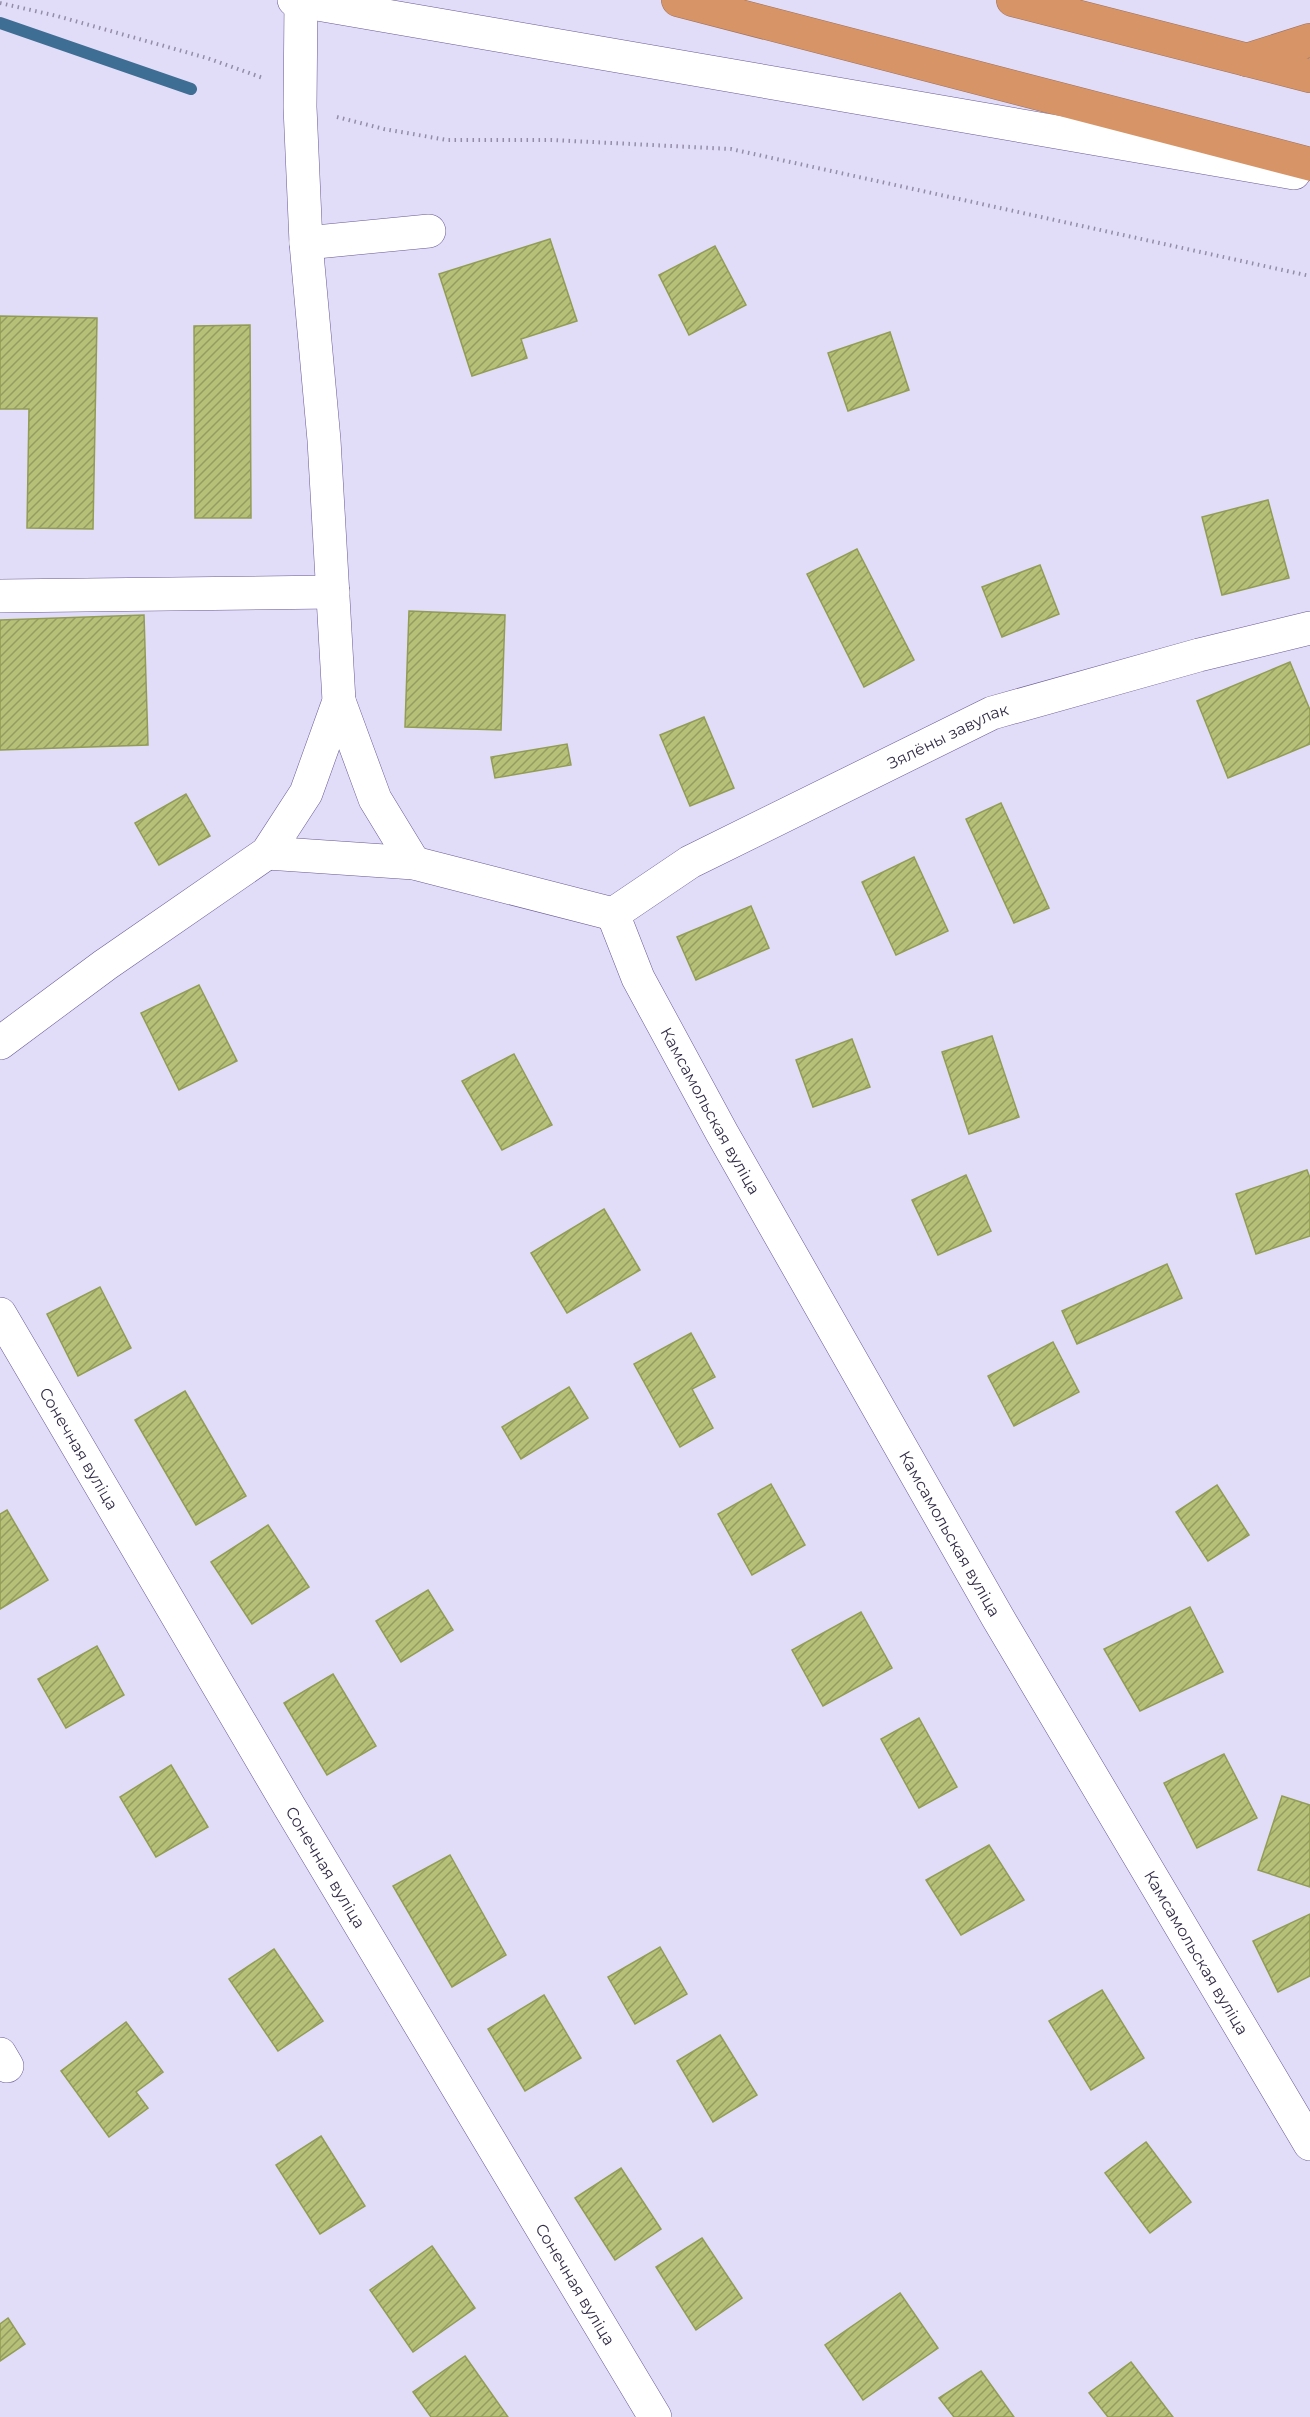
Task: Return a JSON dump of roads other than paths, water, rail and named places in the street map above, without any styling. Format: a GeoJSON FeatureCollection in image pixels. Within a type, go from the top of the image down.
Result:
{"type":"FeatureCollection","features":[{"type":"Feature","properties":{"kind":"highway"},"geometry":{"type":"LineString","coordinates":[[678,0],[1310,164]]}},
{"type":"Feature","properties":{"kind":"highway"},"geometry":{"type":"LineString","coordinates":[[1013,0],[1310,76]]}},
{"type":"Feature","properties":{"kind":"highway"},"geometry":{"type":"LineString","coordinates":[[1247,60],[1310,40]]}},
{"type":"Feature","properties":{"kind":"street"},"geometry":{"type":"LineString","coordinates":[[414,863],[375,799],[339,701],[324,440],[306,243],[297,1],[1310,176]]}},
{"type":"Feature","properties":{"kind":"street"},"geometry":{"type":"LineString","coordinates":[[306,243],[429,231]]}},
{"type":"Feature","properties":{"kind":"street"},"geometry":{"type":"LineString","coordinates":[[0,596],[333,592]]}},
{"type":"Feature","properties":{"kind":"street","name":"Зялёны завулак"},"geometry":{"type":"LineString","coordinates":[[613,914],[690,862],[992,713],[1199,655],[1310,628]]}},
{"type":"Feature","properties":{"kind":"street"},"geometry":{"type":"LineString","coordinates":[[0,1043],[105,965],[267,853],[306,793],[339,701]]}},
{"type":"Feature","properties":{"kind":"street"},"geometry":{"type":"LineString","coordinates":[[267,853],[414,863],[613,914]]}},
{"type":"Feature","properties":{"kind":"street","name":"Камсамольская вуліца"},"geometry":{"type":"LineString","coordinates":[[613,914],[638,978],[740,1164],[998,1618],[1310,2144]]}},
{"type":"Feature","properties":{"kind":"street","name":"Сонечная вуліца"},"geometry":{"type":"LineString","coordinates":[[0,1314],[289,1806],[655,2417]]}},
{"type":"Feature","properties":{"kind":"waterway"},"geometry":{"type":"LineString","coordinates":[[0,23],[191,89]]}}]}
